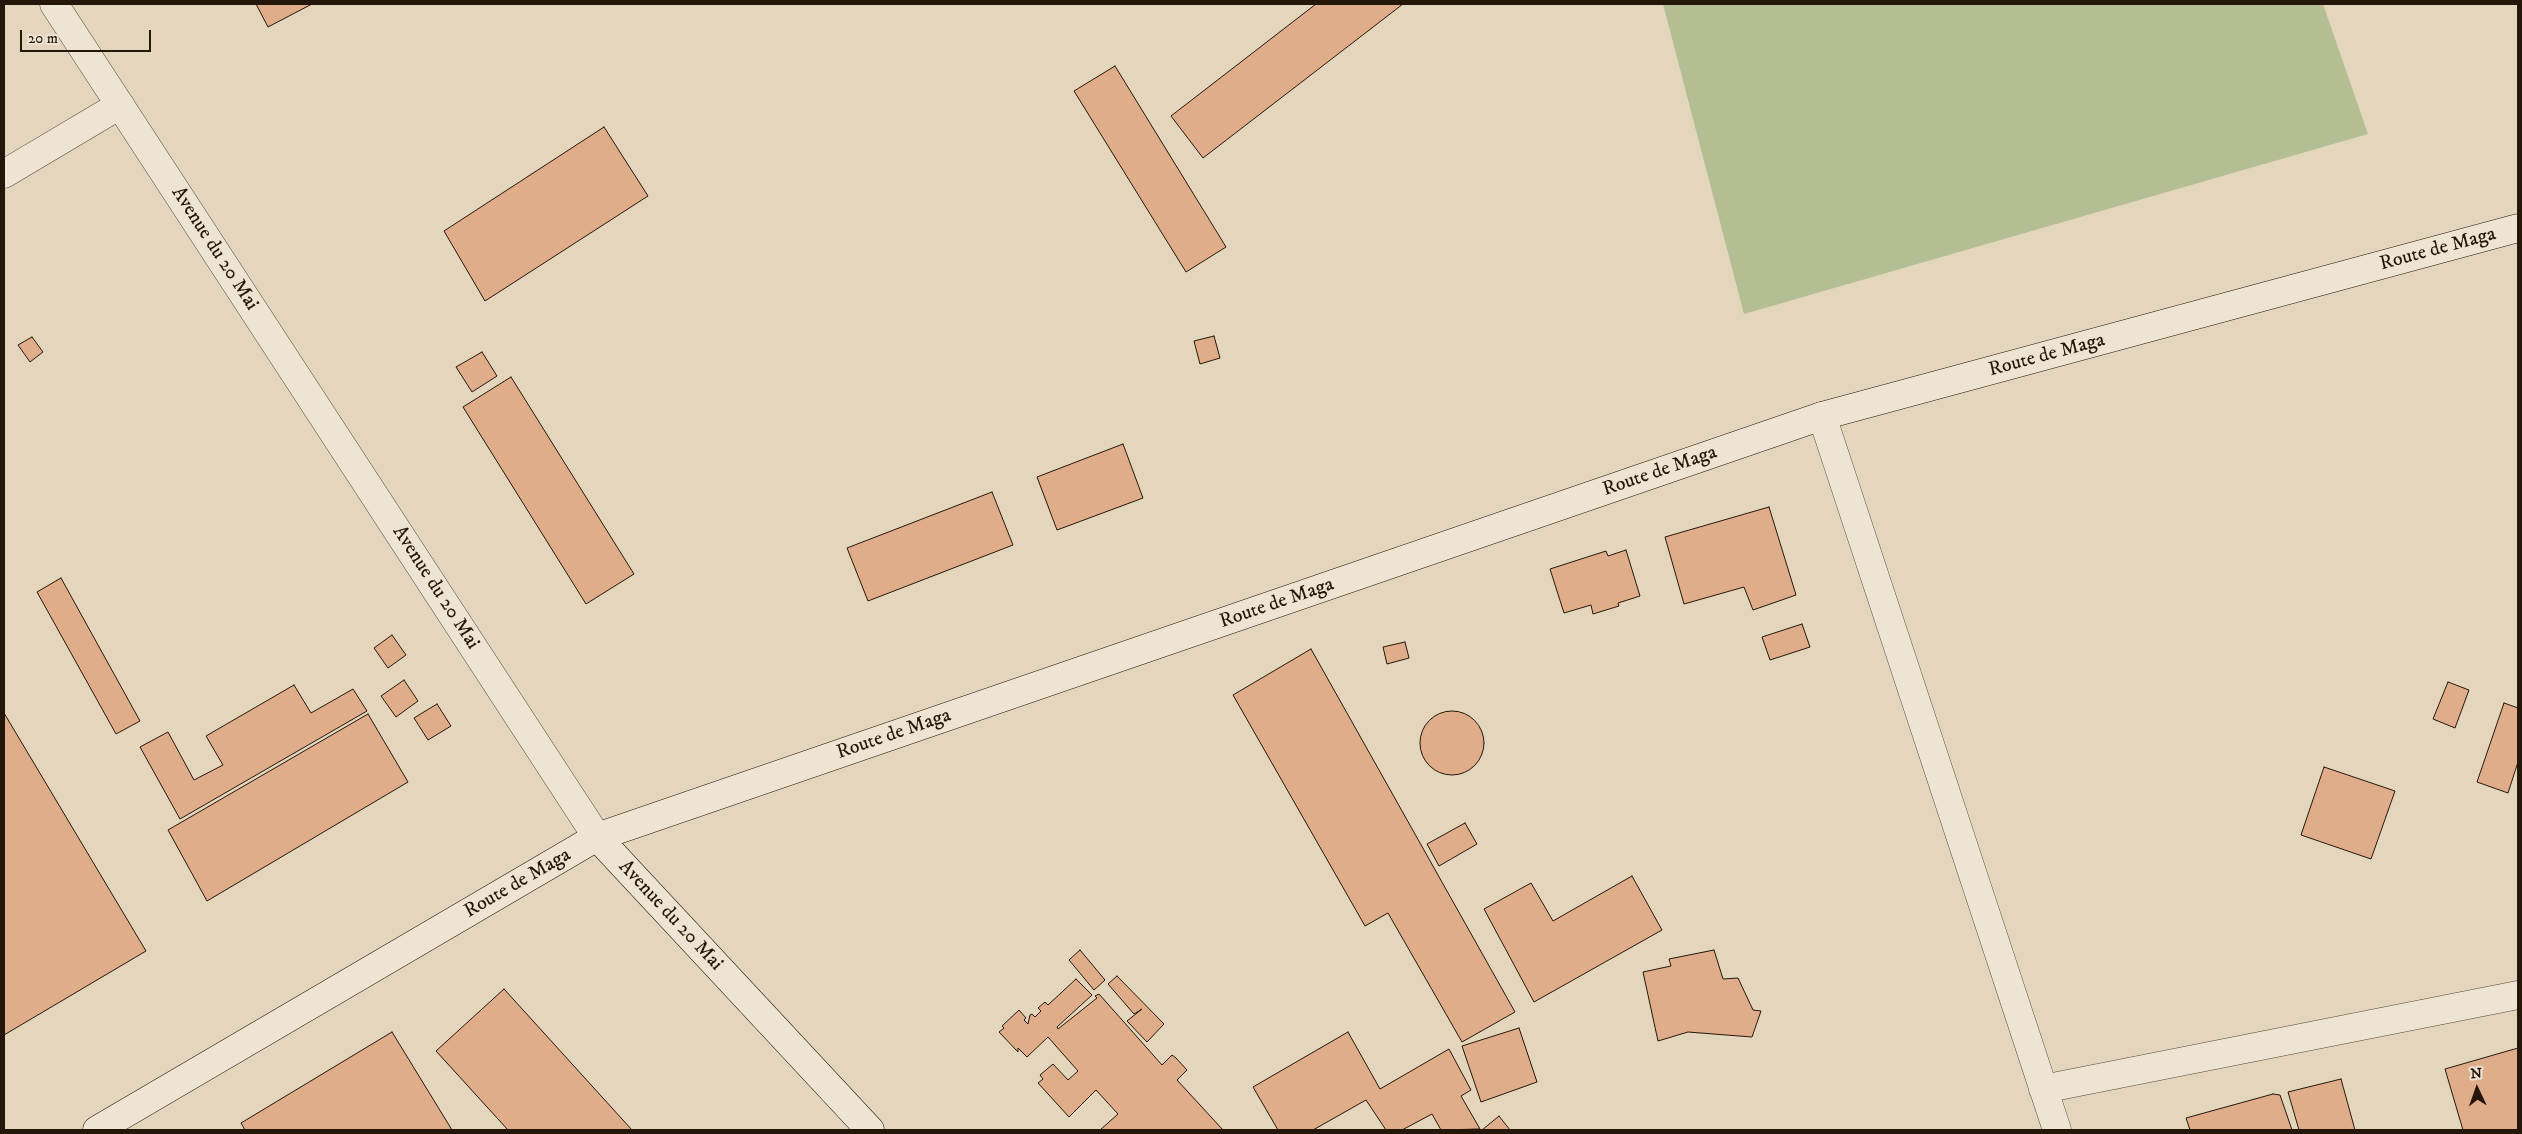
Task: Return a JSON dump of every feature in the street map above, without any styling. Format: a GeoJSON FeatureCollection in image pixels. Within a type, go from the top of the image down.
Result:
{"type":"FeatureCollection","features":[{"type":"Feature","properties":{"kind":"main road","name":"Avenue du 20 Mai"},"geometry":{"type":"LineString","coordinates":[[54,4],[597,837],[870,1130]]}},
{"type":"Feature","properties":{"kind":"main road"},"geometry":{"type":"LineString","coordinates":[[4,174],[120,105]]}},
{"type":"Feature","properties":{"kind":"main road","name":"Route de Maga"},"geometry":{"type":"LineString","coordinates":[[97,1130],[597,837],[1822,416],[2518,228]]}},
{"type":"Feature","properties":{"kind":"main road"},"geometry":{"type":"LineString","coordinates":[[1822,416],[2056,1130]]}},
{"type":"Feature","properties":{"kind":"main road"},"geometry":{"type":"LineString","coordinates":[[2042,1089],[2518,994]]}},
{"type":"Feature","properties":{"kind":"green space"},"geometry":{"type":"Polygon","coordinates":[[[1663,4],[2323,4],[2368,134],[1744,314],[1663,4]]]}},
{"type":"Feature","properties":{"kind":"building"},"geometry":{"type":"Polygon","coordinates":[[[256,4],[312,4],[268,27],[256,4]]]}},
{"type":"Feature","properties":{"kind":"building"},"geometry":{"type":"Polygon","coordinates":[[[1316,4],[1403,4],[1203,158],[1171,116],[1316,4]]]}},
{"type":"Feature","properties":{"kind":"building"},"geometry":{"type":"Polygon","coordinates":[[[1115,66],[1226,247],[1186,272],[1074,91],[1115,66]]]}},
{"type":"Feature","properties":{"kind":"building"},"geometry":{"type":"Polygon","coordinates":[[[604,127],[648,196],[485,301],[444,231],[604,127]]]}},
{"type":"Feature","properties":{"kind":"building"},"geometry":{"type":"Polygon","coordinates":[[[1214,336],[1220,358],[1200,364],[1194,341],[1214,336]]]}},
{"type":"Feature","properties":{"kind":"building"},"geometry":{"type":"Polygon","coordinates":[[[32,337],[43,352],[30,362],[18,345],[32,337]]]}},
{"type":"Feature","properties":{"kind":"building"},"geometry":{"type":"Polygon","coordinates":[[[482,352],[497,376],[472,392],[456,367],[482,352]]]}},
{"type":"Feature","properties":{"kind":"building"},"geometry":{"type":"Polygon","coordinates":[[[511,377],[634,574],[586,604],[463,407],[511,377]]]}},
{"type":"Feature","properties":{"kind":"building"},"geometry":{"type":"Polygon","coordinates":[[[1123,444],[1143,498],[1057,530],[1037,477],[1123,444]]]}},
{"type":"Feature","properties":{"kind":"building"},"geometry":{"type":"Polygon","coordinates":[[[992,492],[1013,545],[868,601],[847,548],[992,492]]]}},
{"type":"Feature","properties":{"kind":"building"},"geometry":{"type":"Polygon","coordinates":[[[1769,507],[1796,595],[1753,610],[1744,587],[1684,604],[1665,537],[1769,507]]]}},
{"type":"Feature","properties":{"kind":"building"},"geometry":{"type":"Polygon","coordinates":[[[1626,550],[1640,596],[1618,603],[1619,606],[1593,614],[1591,605],[1564,613],[1550,569],[1606,551],[1608,556],[1626,550]]]}},
{"type":"Feature","properties":{"kind":"building"},"geometry":{"type":"Polygon","coordinates":[[[61,578],[140,721],[116,734],[37,592],[61,578]]]}},
{"type":"Feature","properties":{"kind":"building"},"geometry":{"type":"Polygon","coordinates":[[[1802,624],[1810,647],[1770,660],[1762,637],[1802,624]]]}},
{"type":"Feature","properties":{"kind":"building"},"geometry":{"type":"Polygon","coordinates":[[[392,635],[406,655],[388,668],[374,648],[392,635]]]}},
{"type":"Feature","properties":{"kind":"building"},"geometry":{"type":"Polygon","coordinates":[[[1405,642],[1409,658],[1387,664],[1383,647],[1405,642]]]}},
{"type":"Feature","properties":{"kind":"building"},"geometry":{"type":"Polygon","coordinates":[[[1311,649],[1515,1012],[1462,1042],[1388,913],[1365,926],[1233,695],[1311,649]]]}},
{"type":"Feature","properties":{"kind":"building"},"geometry":{"type":"Polygon","coordinates":[[[404,680],[418,701],[396,717],[381,696],[404,680]]]}},
{"type":"Feature","properties":{"kind":"building"},"geometry":{"type":"Polygon","coordinates":[[[2448,682],[2469,690],[2455,728],[2433,719],[2448,682]]]}},
{"type":"Feature","properties":{"kind":"building"},"geometry":{"type":"Polygon","coordinates":[[[294,685],[311,713],[353,689],[367,711],[180,819],[140,747],[168,732],[194,780],[223,765],[206,736],[294,685]]]}},
{"type":"Feature","properties":{"kind":"building"},"geometry":{"type":"Polygon","coordinates":[[[2504,703],[2518,708],[2518,762],[2508,793],[2477,782],[2504,703]]]}},
{"type":"Feature","properties":{"kind":"building"},"geometry":{"type":"Polygon","coordinates":[[[437,704],[451,726],[428,740],[414,718],[437,704]]]}},
{"type":"Feature","properties":{"kind":"building"},"geometry":{"type":"Polygon","coordinates":[[[1446,711],[1458,711],[1475,720],[1482,731],[1484,743],[1482,755],[1475,766],[1458,775],[1446,775],[1434,770],[1425,761],[1420,749],[1420,737],[1425,725],[1434,716],[1446,711]]]}},
{"type":"Feature","properties":{"kind":"building"},"geometry":{"type":"Polygon","coordinates":[[[4,713],[146,951],[4,1035],[4,713]]]}},
{"type":"Feature","properties":{"kind":"building"},"geometry":{"type":"Polygon","coordinates":[[[368,714],[408,782],[207,901],[168,830],[368,714]]]}},
{"type":"Feature","properties":{"kind":"building"},"geometry":{"type":"Polygon","coordinates":[[[2324,767],[2395,791],[2371,859],[2301,835],[2324,767]]]}},
{"type":"Feature","properties":{"kind":"building"},"geometry":{"type":"Polygon","coordinates":[[[1465,823],[1477,844],[1439,866],[1427,844],[1465,823]]]}},
{"type":"Feature","properties":{"kind":"building"},"geometry":{"type":"Polygon","coordinates":[[[1632,876],[1662,930],[1534,1002],[1484,909],[1531,883],[1553,921],[1632,876]]]}},
{"type":"Feature","properties":{"kind":"building"},"geometry":{"type":"Polygon","coordinates":[[[1080,950],[1105,980],[1094,990],[1069,960],[1080,950]]]}},
{"type":"Feature","properties":{"kind":"building"},"geometry":{"type":"Polygon","coordinates":[[[1714,950],[1723,979],[1738,978],[1753,1010],[1761,1011],[1752,1037],[1688,1032],[1658,1041],[1643,972],[1671,966],[1669,959],[1714,950]]]}},
{"type":"Feature","properties":{"kind":"building"},"geometry":{"type":"Polygon","coordinates":[[[1117,976],[1164,1024],[1147,1042],[1127,1021],[1142,1009],[1134,1014],[1108,984],[1117,976]]]}},
{"type":"Feature","properties":{"kind":"building"},"geometry":{"type":"Polygon","coordinates":[[[1076,979],[1092,995],[1057,1027],[1058,1029],[1097,998],[1095,996],[1099,994],[1162,1065],[1172,1055],[1187,1070],[1177,1080],[1223,1130],[1100,1130],[1118,1114],[1096,1090],[1069,1117],[1038,1083],[1043,1079],[1040,1075],[1053,1064],[1068,1080],[1078,1071],[1048,1037],[1027,1057],[1018,1048],[1018,1052],[999,1032],[1004,1028],[1002,1026],[1019,1010],[1026,1018],[1024,1020],[1028,1024],[1030,1015],[1032,1014],[1035,1017],[1041,1011],[1038,1008],[1045,1002],[1048,1005],[1076,979]]]}},
{"type":"Feature","properties":{"kind":"building"},"geometry":{"type":"Polygon","coordinates":[[[504,989],[632,1130],[508,1130],[436,1051],[504,989]]]}},
{"type":"Feature","properties":{"kind":"building"},"geometry":{"type":"Polygon","coordinates":[[[1519,1028],[1537,1082],[1481,1102],[1462,1046],[1519,1028]]]}},
{"type":"Feature","properties":{"kind":"building"},"geometry":{"type":"Polygon","coordinates":[[[392,1032],[452,1130],[245,1130],[241,1123],[392,1032]]]}},
{"type":"Feature","properties":{"kind":"building"},"geometry":{"type":"Polygon","coordinates":[[[1348,1032],[1380,1089],[1449,1049],[1471,1090],[1461,1096],[1480,1129],[1441,1130],[1432,1114],[1402,1130],[1386,1130],[1366,1100],[1313,1130],[1278,1130],[1253,1087],[1348,1032]]]}},
{"type":"Feature","properties":{"kind":"building"},"geometry":{"type":"Polygon","coordinates":[[[2518,1048],[2518,1130],[2463,1130],[2445,1069],[2518,1048]]]}},
{"type":"Feature","properties":{"kind":"building"},"geometry":{"type":"Polygon","coordinates":[[[2341,1079],[2355,1130],[2299,1130],[2288,1092],[2341,1079]]]}},
{"type":"Feature","properties":{"kind":"building"},"geometry":{"type":"Polygon","coordinates":[[[2273,1094],[2280,1095],[2292,1130],[2190,1130],[2186,1118],[2273,1094]]]}},
{"type":"Feature","properties":{"kind":"building"},"geometry":{"type":"Polygon","coordinates":[[[1499,1116],[1510,1130],[1482,1130],[1499,1116]]]}}]}
